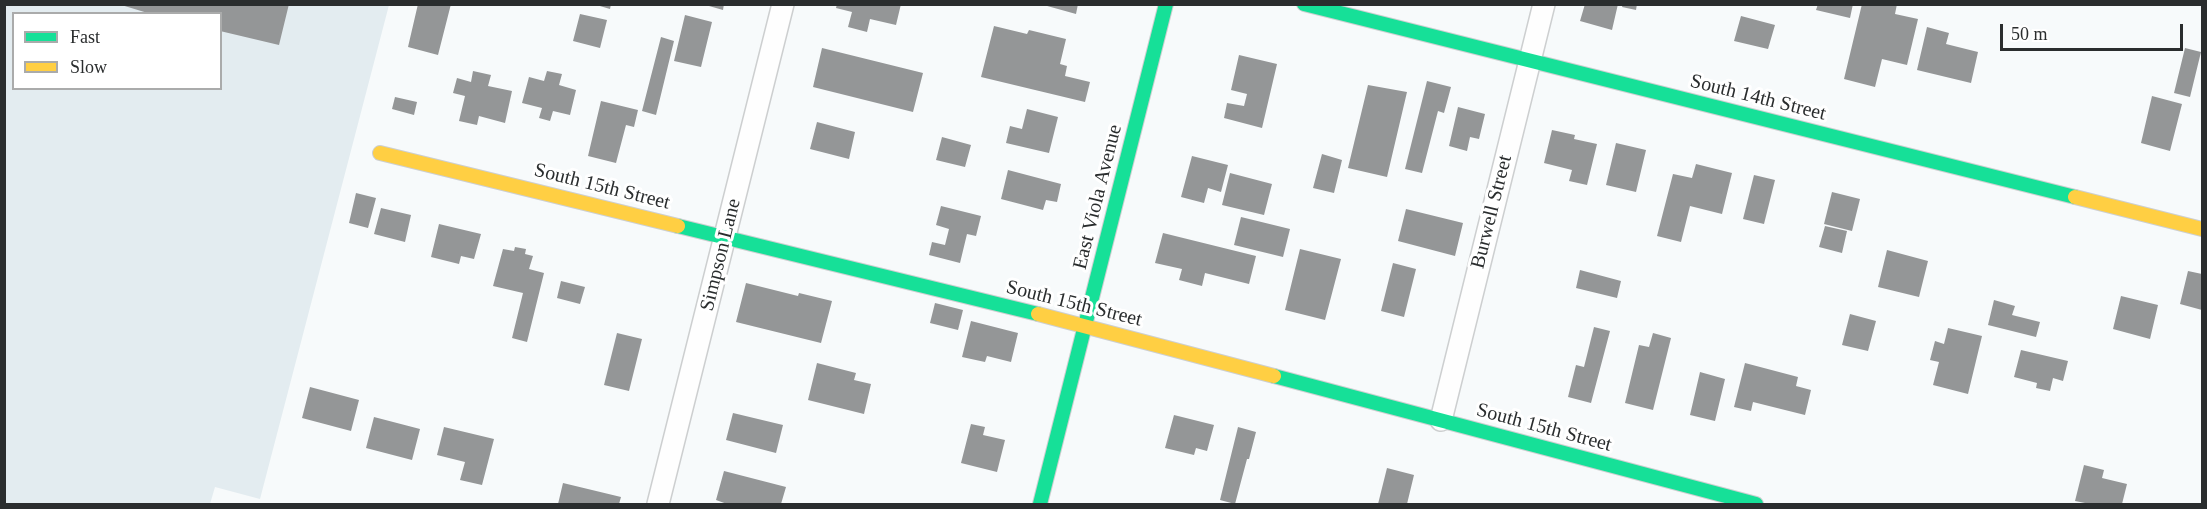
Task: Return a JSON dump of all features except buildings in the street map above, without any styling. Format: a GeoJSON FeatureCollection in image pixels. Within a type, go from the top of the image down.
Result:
{"type":"FeatureCollection","features":[{"type":"Feature","properties":{"kind":"street","name":"Simpson Lane"},"geometry":{"type":"LineString","coordinates":[[658,504],[783,4]]}},
{"type":"Feature","properties":{"kind":"street","name":"East Viola Avenue"},"geometry":{"type":"LineString","coordinates":[[1040,504],[1166,4]]}},
{"type":"Feature","properties":{"kind":"street","name":"South 14th Street"},"geometry":{"type":"LineString","coordinates":[[1304,4],[2202,229]]}},
{"type":"Feature","properties":{"kind":"street","name":"Burwell Street"},"geometry":{"type":"LineString","coordinates":[[1441,420],[1544,4]]}},
{"type":"Feature","properties":{"kind":"street","name":"South 15th Street"},"geometry":{"type":"LineString","coordinates":[[380,153],[1085,326],[1756,504]]}},
{"type":"Feature","properties":{"kind":"shaded area"},"geometry":{"type":"Polygon","coordinates":[[[4,5],[389,5],[260,499],[215,487],[210,504],[5,504],[4,5]]]}},
{"type":"Feature","properties":{"kind":"traffic: fast"},"geometry":{"type":"LineString","coordinates":[[1040,504],[1166,4]]}},
{"type":"Feature","properties":{"kind":"traffic: fast"},"geometry":{"type":"LineString","coordinates":[[1304,4],[2075,197]]}},
{"type":"Feature","properties":{"kind":"traffic: fast"},"geometry":{"type":"LineString","coordinates":[[678,226],[1038,314]]}},
{"type":"Feature","properties":{"kind":"traffic: fast"},"geometry":{"type":"LineString","coordinates":[[1274,376],[1756,504]]}},
{"type":"Feature","properties":{"kind":"traffic: slow"},"geometry":{"type":"LineString","coordinates":[[380,153],[678,226]]}},
{"type":"Feature","properties":{"kind":"traffic: slow"},"geometry":{"type":"LineString","coordinates":[[2075,197],[2202,229]]}},
{"type":"Feature","properties":{"kind":"traffic: slow"},"geometry":{"type":"LineString","coordinates":[[1038,314],[1274,376]]}}]}
